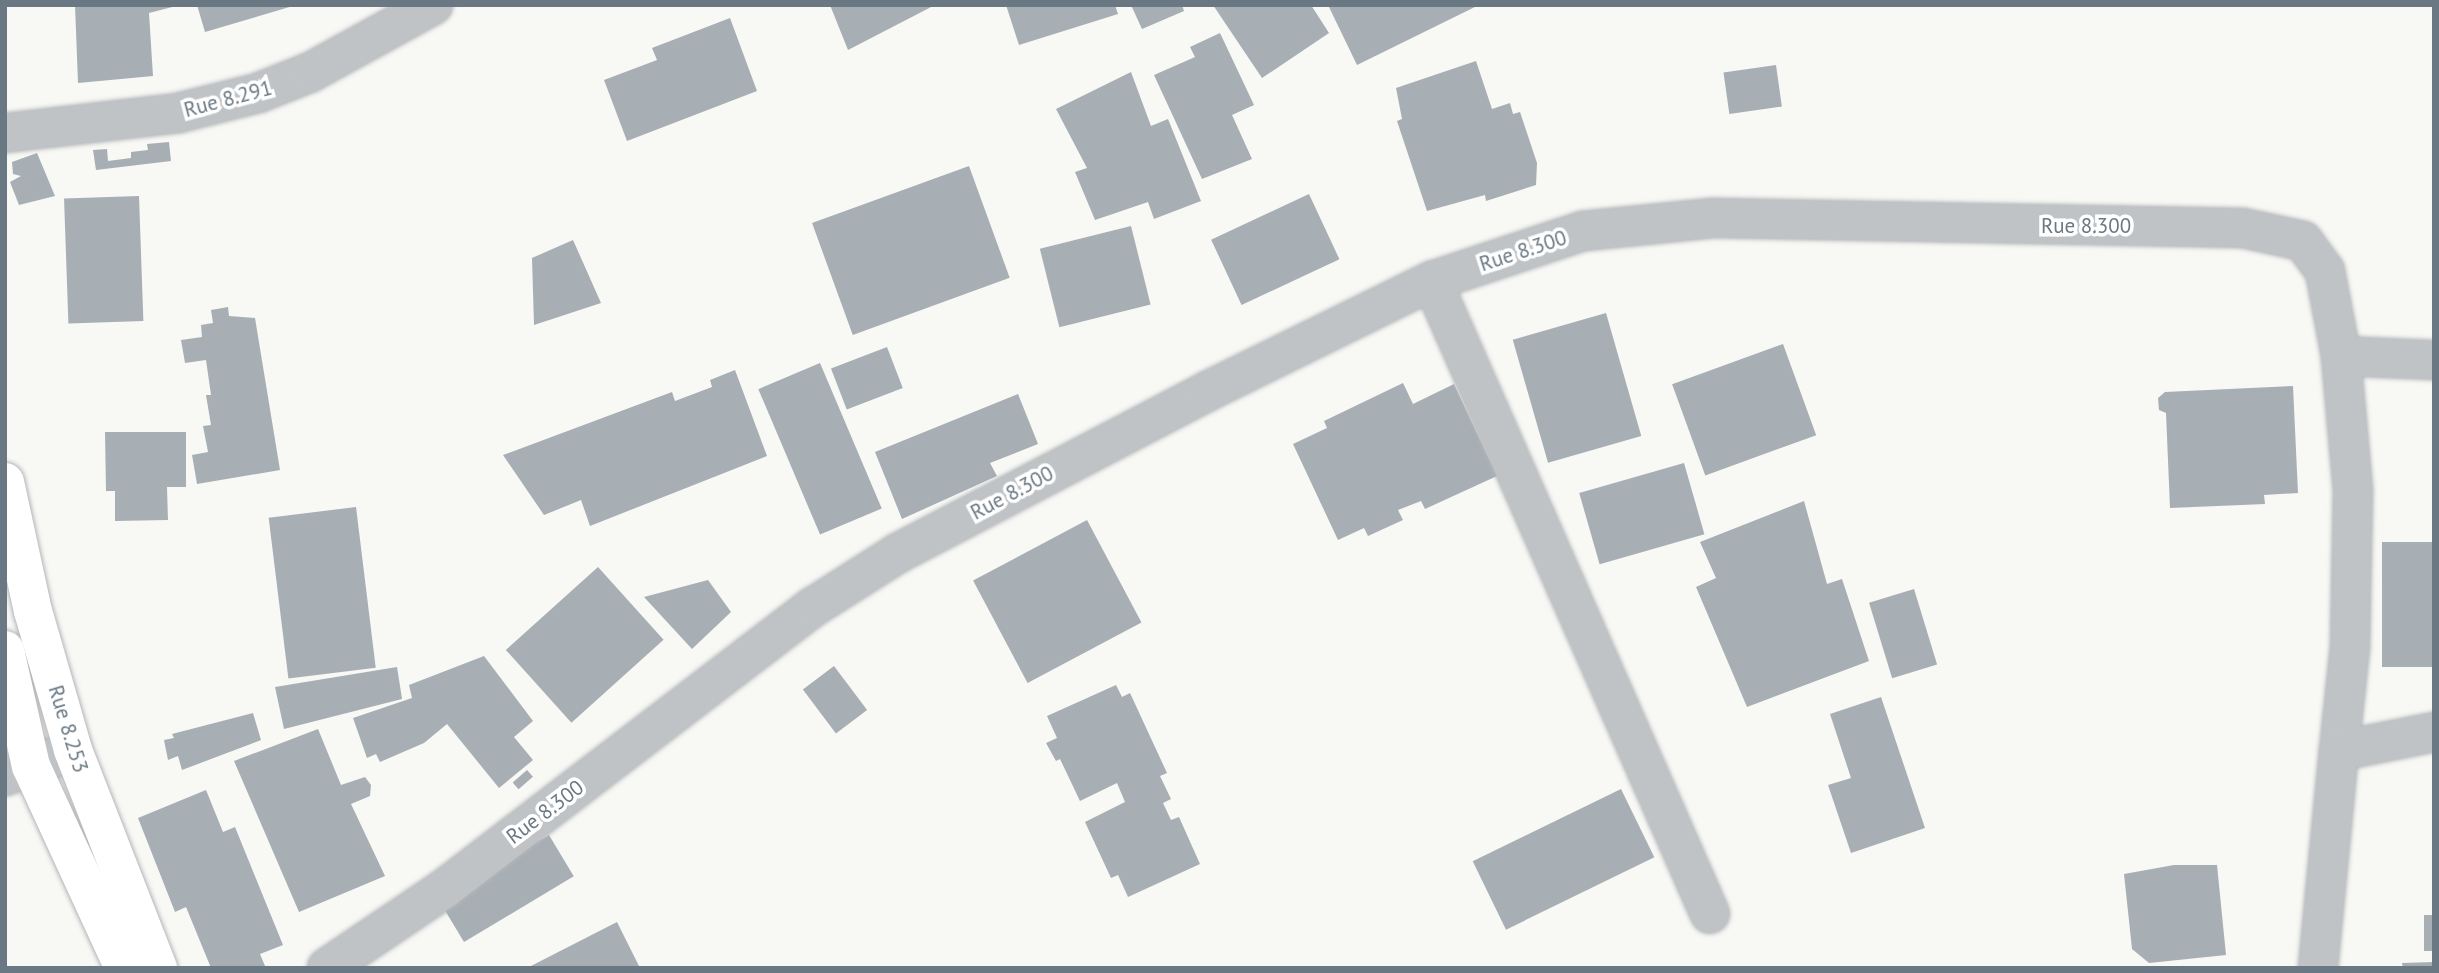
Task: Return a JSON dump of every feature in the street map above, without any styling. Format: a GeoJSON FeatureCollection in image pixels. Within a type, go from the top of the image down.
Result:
{"type":"FeatureCollection","features":[{"type":"Feature","properties":{"kind":"highway","name":"Rue 8.253"},"geometry":{"type":"LineString","coordinates":[[5,481],[33,611],[73,750],[158,968]]}},
{"type":"Feature","properties":{"kind":"highway","name":"Rue 8.253"},"geometry":{"type":"LineString","coordinates":[[5,650],[18,771],[124,968]]}},
{"type":"Feature","properties":{"kind":"street","name":"Rue 8.291"},"geometry":{"type":"LineString","coordinates":[[5,132],[178,113],[258,93],[311,72],[433,5]]}},
{"type":"Feature","properties":{"kind":"street","name":"Rue 8.300"},"geometry":{"type":"LineString","coordinates":[[327,968],[444,889],[813,607],[898,553],[1208,391],[1432,281],[1583,231],[1713,218],[2243,228],[2303,241],[2325,271],[2341,356],[2353,490],[2350,647],[2318,968]]}},
{"type":"Feature","properties":{"kind":"street"},"geometry":{"type":"LineString","coordinates":[[1432,281],[1710,914]]}},
{"type":"Feature","properties":{"kind":"street"},"geometry":{"type":"LineString","coordinates":[[2341,356],[2434,360]]}},
{"type":"Feature","properties":{"kind":"street"},"geometry":{"type":"LineString","coordinates":[[2339,751],[2434,732]]}},
{"type":"Feature","properties":{"kind":"street"},"geometry":{"type":"LineString","coordinates":[[18,771],[73,750]]}},
{"type":"Feature","properties":{"kind":"building"},"geometry":{"type":"Polygon","coordinates":[[[75,5],[180,5],[149,13],[153,76],[78,83],[75,5]]]}},
{"type":"Feature","properties":{"kind":"building"},"geometry":{"type":"Polygon","coordinates":[[[197,5],[293,5],[293,6],[205,32],[197,5]]]}},
{"type":"Feature","properties":{"kind":"building"},"geometry":{"type":"Polygon","coordinates":[[[830,5],[935,5],[848,50],[830,5]]]}},
{"type":"Feature","properties":{"kind":"building"},"geometry":{"type":"Polygon","coordinates":[[[1006,5],[1115,5],[1118,14],[1019,45],[1006,5]]]}},
{"type":"Feature","properties":{"kind":"building"},"geometry":{"type":"Polygon","coordinates":[[[1131,5],[1182,5],[1184,11],[1142,29],[1131,5]]]}},
{"type":"Feature","properties":{"kind":"building"},"geometry":{"type":"Polygon","coordinates":[[[1213,5],[1311,5],[1329,33],[1262,78],[1213,5]]]}},
{"type":"Feature","properties":{"kind":"building"},"geometry":{"type":"Polygon","coordinates":[[[1328,5],[1479,5],[1357,65],[1328,5]]]}},
{"type":"Feature","properties":{"kind":"building"},"geometry":{"type":"Polygon","coordinates":[[[730,18],[757,91],[627,141],[604,80],[657,60],[652,48],[730,18]]]}},
{"type":"Feature","properties":{"kind":"building"},"geometry":{"type":"Polygon","coordinates":[[[1220,33],[1254,105],[1232,115],[1252,159],[1202,179],[1154,75],[1195,57],[1190,47],[1220,33]]]}},
{"type":"Feature","properties":{"kind":"building"},"geometry":{"type":"Polygon","coordinates":[[[1476,61],[1492,109],[1510,103],[1513,114],[1520,112],[1537,163],[1536,185],[1486,201],[1485,195],[1427,211],[1397,121],[1402,119],[1396,88],[1476,61]]]}},
{"type":"Feature","properties":{"kind":"building"},"geometry":{"type":"Polygon","coordinates":[[[1776,65],[1782,107],[1729,114],[1724,72],[1776,65]]]}},
{"type":"Feature","properties":{"kind":"building"},"geometry":{"type":"Polygon","coordinates":[[[1131,72],[1151,126],[1168,119],[1201,201],[1154,219],[1148,202],[1095,220],[1075,172],[1087,168],[1056,109],[1131,72]]]}},
{"type":"Feature","properties":{"kind":"building"},"geometry":{"type":"Polygon","coordinates":[[[169,142],[171,161],[96,170],[93,150],[107,149],[108,161],[131,158],[131,152],[148,150],[147,144],[169,142]]]}},
{"type":"Feature","properties":{"kind":"building"},"geometry":{"type":"Polygon","coordinates":[[[37,153],[55,196],[19,205],[10,182],[21,176],[13,174],[12,162],[37,153]]]}},
{"type":"Feature","properties":{"kind":"building"},"geometry":{"type":"Polygon","coordinates":[[[969,166],[1010,278],[853,335],[812,223],[969,166]]]}},
{"type":"Feature","properties":{"kind":"building"},"geometry":{"type":"Polygon","coordinates":[[[1309,194],[1339,259],[1242,305],[1211,240],[1309,194]]]}},
{"type":"Feature","properties":{"kind":"building"},"geometry":{"type":"Polygon","coordinates":[[[139,196],[143,321],[68,324],[64,199],[139,196]]]}},
{"type":"Feature","properties":{"kind":"building"},"geometry":{"type":"Polygon","coordinates":[[[1131,226],[1151,305],[1059,327],[1040,249],[1131,226]]]}},
{"type":"Feature","properties":{"kind":"building"},"geometry":{"type":"Polygon","coordinates":[[[573,240],[601,303],[534,325],[532,258],[573,240]]]}},
{"type":"Feature","properties":{"kind":"building"},"geometry":{"type":"Polygon","coordinates":[[[228,307],[229,316],[255,318],[280,470],[197,484],[192,455],[208,452],[203,426],[211,425],[206,395],[211,395],[206,360],[185,363],[181,340],[202,337],[201,325],[213,323],[211,310],[228,307]]]}},
{"type":"Feature","properties":{"kind":"building"},"geometry":{"type":"Polygon","coordinates":[[[1606,313],[1641,436],[1548,463],[1513,340],[1606,313]]]}},
{"type":"Feature","properties":{"kind":"building"},"geometry":{"type":"Polygon","coordinates":[[[1783,344],[1816,435],[1705,476],[1672,384],[1783,344]]]}},
{"type":"Feature","properties":{"kind":"building"},"geometry":{"type":"Polygon","coordinates":[[[887,347],[903,388],[847,410],[831,369],[887,347]]]}},
{"type":"Feature","properties":{"kind":"building"},"geometry":{"type":"Polygon","coordinates":[[[820,363],[882,508],[820,535],[758,389],[820,363]]]}},
{"type":"Feature","properties":{"kind":"building"},"geometry":{"type":"Polygon","coordinates":[[[735,370],[767,456],[590,526],[581,500],[544,515],[503,455],[672,392],[675,401],[712,387],[710,380],[735,370]]]}},
{"type":"Feature","properties":{"kind":"building"},"geometry":{"type":"Polygon","coordinates":[[[1403,383],[1413,404],[1454,384],[1497,476],[1425,509],[1421,501],[1398,510],[1403,520],[1368,536],[1364,528],[1338,540],[1293,444],[1327,428],[1324,421],[1403,383]]]}},
{"type":"Feature","properties":{"kind":"building"},"geometry":{"type":"Polygon","coordinates":[[[2293,386],[2298,493],[2264,495],[2265,504],[2170,508],[2166,413],[2159,410],[2158,398],[2165,392],[2293,386]]]}},
{"type":"Feature","properties":{"kind":"building"},"geometry":{"type":"Polygon","coordinates":[[[1018,394],[1038,444],[990,463],[997,476],[902,519],[875,452],[1018,394]]]}},
{"type":"Feature","properties":{"kind":"building"},"geometry":{"type":"Polygon","coordinates":[[[105,432],[186,432],[186,487],[167,487],[168,520],[115,521],[115,491],[106,491],[105,432]]]}},
{"type":"Feature","properties":{"kind":"building"},"geometry":{"type":"Polygon","coordinates":[[[1684,463],[1704,534],[1600,564],[1579,493],[1684,463]]]}},
{"type":"Feature","properties":{"kind":"building"},"geometry":{"type":"Polygon","coordinates":[[[1804,501],[1827,584],[1842,579],[1869,661],[1747,707],[1696,587],[1716,578],[1700,542],[1804,501]]]}},
{"type":"Feature","properties":{"kind":"building"},"geometry":{"type":"Polygon","coordinates":[[[356,507],[376,668],[288,679],[269,518],[356,507]]]}},
{"type":"Feature","properties":{"kind":"building"},"geometry":{"type":"Polygon","coordinates":[[[1087,520],[1141,622],[1028,683],[973,581],[1087,520]]]}},
{"type":"Feature","properties":{"kind":"building"},"geometry":{"type":"Polygon","coordinates":[[[2382,542],[2434,542],[2434,667],[2382,667],[2382,542]]]}},
{"type":"Feature","properties":{"kind":"building"},"geometry":{"type":"Polygon","coordinates":[[[598,567],[664,640],[571,723],[506,650],[598,567]]]}},
{"type":"Feature","properties":{"kind":"building"},"geometry":{"type":"Polygon","coordinates":[[[708,580],[731,612],[692,649],[644,597],[708,580]]]}},
{"type":"Feature","properties":{"kind":"building"},"geometry":{"type":"Polygon","coordinates":[[[1914,589],[1937,665],[1892,678],[1869,603],[1914,589]]]}},
{"type":"Feature","properties":{"kind":"building"},"geometry":{"type":"Polygon","coordinates":[[[484,656],[533,721],[514,737],[533,760],[499,788],[447,724],[424,743],[380,762],[376,754],[367,758],[353,718],[412,698],[409,685],[484,656]]]}},
{"type":"Feature","properties":{"kind":"building"},"geometry":{"type":"Polygon","coordinates":[[[834,666],[867,710],[836,733],[803,689],[834,666]]]}},
{"type":"Feature","properties":{"kind":"building"},"geometry":{"type":"Polygon","coordinates":[[[397,667],[402,699],[284,729],[275,687],[397,667]]]}},
{"type":"Feature","properties":{"kind":"building"},"geometry":{"type":"Polygon","coordinates":[[[1116,685],[1122,697],[1130,693],[1167,773],[1160,776],[1171,799],[1163,803],[1171,820],[1179,817],[1200,864],[1128,897],[1118,875],[1111,878],[1085,822],[1125,802],[1117,783],[1080,801],[1060,759],[1056,761],[1046,743],[1057,738],[1047,716],[1116,685]]]}},
{"type":"Feature","properties":{"kind":"building"},"geometry":{"type":"Polygon","coordinates":[[[1881,697],[1925,828],[1851,853],[1828,785],[1851,778],[1830,714],[1881,697]]]}},
{"type":"Feature","properties":{"kind":"building"},"geometry":{"type":"Polygon","coordinates":[[[253,713],[261,740],[182,770],[178,756],[168,760],[164,740],[174,738],[172,734],[253,713]]]}},
{"type":"Feature","properties":{"kind":"building"},"geometry":{"type":"Polygon","coordinates":[[[318,729],[341,785],[365,777],[371,785],[370,796],[351,804],[385,876],[299,912],[234,761],[318,729]]]}},
{"type":"Feature","properties":{"kind":"building"},"geometry":{"type":"Polygon","coordinates":[[[527,770],[533,777],[519,789],[513,782],[527,770]]]}},
{"type":"Feature","properties":{"kind":"building"},"geometry":{"type":"Polygon","coordinates":[[[1621,789],[1654,857],[1506,930],[1473,861],[1621,789]]]}},
{"type":"Feature","properties":{"kind":"building"},"geometry":{"type":"Polygon","coordinates":[[[206,790],[223,832],[235,827],[283,945],[260,954],[265,966],[262,968],[211,968],[186,907],[175,912],[138,818],[206,790]]]}},
{"type":"Feature","properties":{"kind":"building"},"geometry":{"type":"Polygon","coordinates":[[[549,835],[574,876],[464,942],[439,901],[549,835]]]}},
{"type":"Feature","properties":{"kind":"building"},"geometry":{"type":"Polygon","coordinates":[[[2174,865],[2217,865],[2226,955],[2149,963],[2132,949],[2124,874],[2174,865]]]}},
{"type":"Feature","properties":{"kind":"building"},"geometry":{"type":"Polygon","coordinates":[[[2424,915],[2434,915],[2434,951],[2424,951],[2424,915]]]}},
{"type":"Feature","properties":{"kind":"building"},"geometry":{"type":"Polygon","coordinates":[[[617,922],[640,968],[527,968],[617,922]]]}},
{"type":"Feature","properties":{"kind":"building"},"geometry":{"type":"Polygon","coordinates":[[[2434,962],[2434,968],[2403,968],[2402,963],[2434,962]]]}}]}
